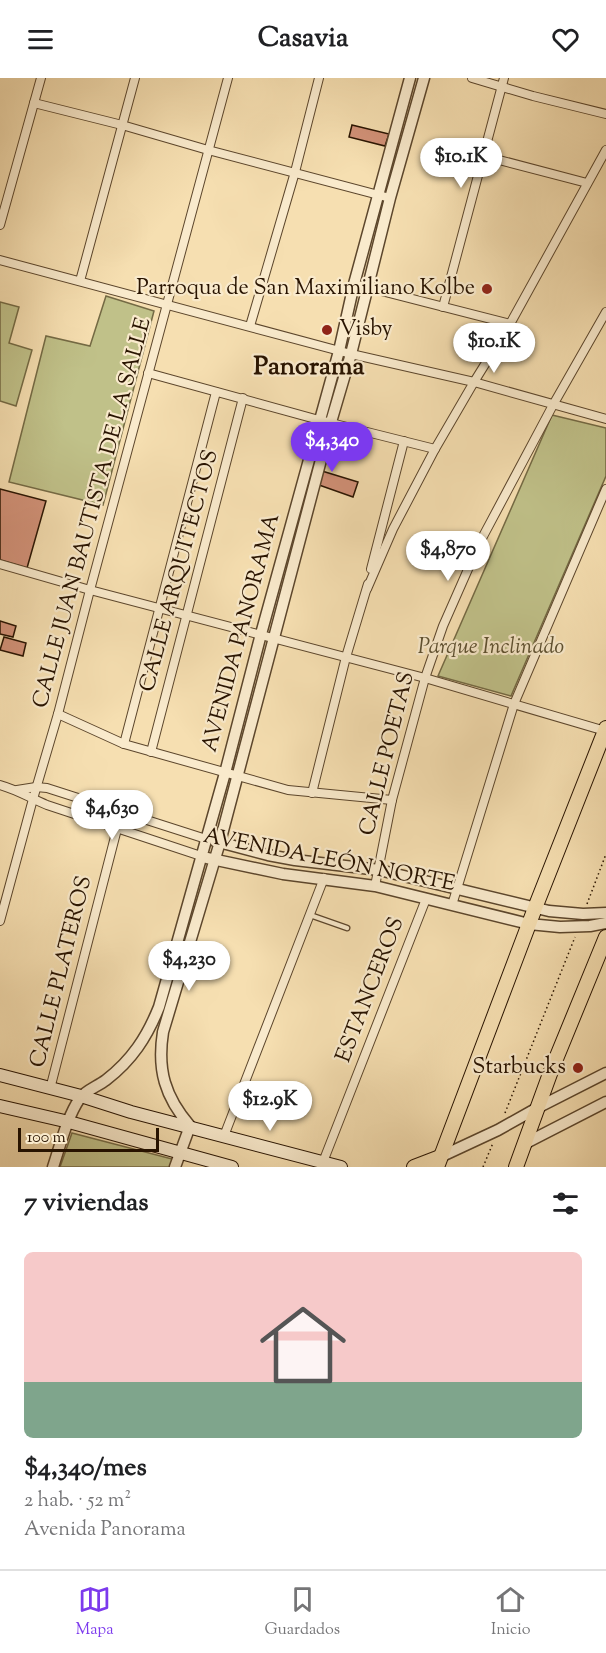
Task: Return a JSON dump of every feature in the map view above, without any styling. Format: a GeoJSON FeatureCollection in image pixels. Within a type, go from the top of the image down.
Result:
{"type":"FeatureCollection","features":[{"type":"Feature","properties":{"kind":"main road"},"geometry":{"type":"LineString","coordinates":[[414,1167],[439,1162],[535,908],[606,729]]}},
{"type":"Feature","properties":{"kind":"main road"},"geometry":{"type":"LineString","coordinates":[[516,1167],[550,1071],[606,937]]}},
{"type":"Feature","properties":{"kind":"main road"},"geometry":{"type":"LineString","coordinates":[[0,1075],[342,1167]]}},
{"type":"Feature","properties":{"kind":"main road"},"geometry":{"type":"LineString","coordinates":[[0,1106],[69,1122],[232,1167]]}},
{"type":"Feature","properties":{"kind":"street"},"geometry":{"type":"LineString","coordinates":[[0,225],[41,78]]}},
{"type":"Feature","properties":{"kind":"street"},"geometry":{"type":"LineString","coordinates":[[80,281],[135,78]]}},
{"type":"Feature","properties":{"kind":"street","name":"CALLE JUAN BAUTISTA DE LA SALLE"},"geometry":{"type":"LineString","coordinates":[[0,921],[58,714],[228,78]]}},
{"type":"Feature","properties":{"kind":"street"},"geometry":{"type":"LineString","coordinates":[[250,326],[295,172],[319,78]]}},
{"type":"Feature","properties":{"kind":"street","name":"AVENIDA PANORAMA"},"geometry":{"type":"LineString","coordinates":[[190,1126],[167,1093],[160,1050],[163,1032],[220,842],[273,638],[325,421],[354,285],[410,78]]}},
{"type":"Feature","properties":{"kind":"street","name":"AVENIDA PANORAMA"},"geometry":{"type":"LineString","coordinates":[[53,1167],[81,1096],[122,1067],[143,1041],[159,1006],[225,773],[261,634],[325,421],[351,354],[390,198],[424,78]]}},
{"type":"Feature","properties":{"kind":"street"},"geometry":{"type":"LineString","coordinates":[[472,78],[502,82],[606,114]]}},
{"type":"Feature","properties":{"kind":"street"},"geometry":{"type":"LineString","coordinates":[[443,307],[502,82]]}},
{"type":"Feature","properties":{"kind":"street"},"geometry":{"type":"LineString","coordinates":[[34,103],[390,198]]}},
{"type":"Feature","properties":{"kind":"street"},"geometry":{"type":"LineString","coordinates":[[367,589],[408,497],[510,324],[606,150]]}},
{"type":"Feature","properties":{"kind":"street"},"geometry":{"type":"LineString","coordinates":[[484,156],[587,183]]}},
{"type":"Feature","properties":{"kind":"street"},"geometry":{"type":"LineString","coordinates":[[0,260],[339,351],[474,382],[606,419]]}},
{"type":"Feature","properties":{"kind":"street"},"geometry":{"type":"LineString","coordinates":[[354,285],[510,324]]}},
{"type":"Feature","properties":{"kind":"street","name":"CALLE POETAS"},"geometry":{"type":"LineString","coordinates":[[375,886],[392,801],[425,678],[443,626],[480,542],[552,405],[606,312]]}},
{"type":"Feature","properties":{"kind":"street"},"geometry":{"type":"LineString","coordinates":[[148,373],[435,449]]}},
{"type":"Feature","properties":{"kind":"street","name":"CALLE ARQUITECTOS"},"geometry":{"type":"LineString","coordinates":[[124,744],[216,392]]}},
{"type":"Feature","properties":{"kind":"street","name":"CALLE ARQUITECTOS"},"geometry":{"type":"LineString","coordinates":[[151,752],[243,398]]}},
{"type":"Feature","properties":{"kind":"street"},"geometry":{"type":"LineString","coordinates":[[312,793],[404,441]]}},
{"type":"Feature","properties":{"kind":"street"},"geometry":{"type":"LineString","coordinates":[[452,905],[514,704],[606,489]]}},
{"type":"Feature","properties":{"kind":"street"},"geometry":{"type":"LineString","coordinates":[[0,574],[1,564],[606,729]]}},
{"type":"Feature","properties":{"kind":"street"},"geometry":{"type":"LineString","coordinates":[[58,714],[124,744],[288,790],[392,801]]}},
{"type":"Feature","properties":{"kind":"street","name":"AVENIDA LEÓN NORTE"},"geometry":{"type":"LineString","coordinates":[[0,785],[117,829],[214,859],[283,874],[375,886],[529,924],[579,927],[606,923]]}},
{"type":"Feature","properties":{"kind":"street","name":"AVENIDA LEÓN NORTE"},"geometry":{"type":"LineString","coordinates":[[17,790],[36,786],[47,788],[206,838],[286,859],[378,870],[549,911],[583,914],[606,913]]}},
{"type":"Feature","properties":{"kind":"street","name":"CALLE PLATEROS"},"geometry":{"type":"LineString","coordinates":[[50,1089],[117,829]]}},
{"type":"Feature","properties":{"kind":"street"},"geometry":{"type":"LineString","coordinates":[[224,1136],[324,878]]}},
{"type":"Feature","properties":{"kind":"street","name":"ESTANCEROS"},"geometry":{"type":"LineString","coordinates":[[323,1162],[426,899]]}},
{"type":"Feature","properties":{"kind":"street"},"geometry":{"type":"LineString","coordinates":[[545,926],[549,911]]}},
{"type":"Feature","properties":{"kind":"street"},"geometry":{"type":"LineString","coordinates":[[439,1162],[538,1107],[606,1073]]}},
{"type":"Feature","properties":{"kind":"street"},"geometry":{"type":"LineString","coordinates":[[524,1144],[606,1102]]}},
{"type":"Feature","properties":{"kind":"street"},"geometry":{"type":"LineString","coordinates":[[175,1167],[190,1126]]}},
{"type":"Feature","properties":{"kind":"lane"},"geometry":{"type":"LineString","coordinates":[[310,915],[347,928]]}},
{"type":"Feature","properties":{"kind":"path"},"geometry":{"type":"LineString","coordinates":[[583,914],[606,854]]}},
{"type":"Feature","properties":{"kind":"path"},"geometry":{"type":"LineString","coordinates":[[483,1167],[579,927]]}},
{"type":"Feature","properties":{"kind":"green space"},"geometry":{"type":"Polygon","coordinates":[[[106,296],[154,311],[103,505],[9,482],[46,336],[90,346],[106,296]]]}},
{"type":"Feature","properties":{"kind":"green space"},"geometry":{"type":"Polygon","coordinates":[[[0,302],[19,307],[9,343],[32,350],[16,406],[0,401],[0,302]]]}},
{"type":"Feature","properties":{"kind":"green space","name":"Parque Inclinado"},"geometry":{"type":"Polygon","coordinates":[[[552,415],[606,428],[606,476],[511,696],[438,676],[552,415]]]}},
{"type":"Feature","properties":{"kind":"green space"},"geometry":{"type":"Polygon","coordinates":[[[72,1133],[176,1160],[174,1167],[60,1167],[72,1133]]]}},
{"type":"Feature","properties":{"kind":"building"},"geometry":{"type":"Polygon","coordinates":[[[352,125],[389,134],[385,146],[349,137],[352,125]]]}},
{"type":"Feature","properties":{"kind":"building"},"geometry":{"type":"Polygon","coordinates":[[[322,471],[358,482],[353,497],[319,485],[322,471]]]}},
{"type":"Feature","properties":{"kind":"building"},"geometry":{"type":"Polygon","coordinates":[[[0,489],[46,501],[27,568],[0,560],[0,489]]]}},
{"type":"Feature","properties":{"kind":"building"},"geometry":{"type":"Polygon","coordinates":[[[0,621],[16,626],[13,637],[0,634],[0,621]]]}},
{"type":"Feature","properties":{"kind":"building"},"geometry":{"type":"Polygon","coordinates":[[[4,637],[26,643],[23,656],[0,650],[4,637]]]}},
{"type":"Feature","properties":{"kind":"place","name":"Parroqua de San Maximiliano Kolbe"},"geometry":{"type":"Point","coordinates":[487,289]}},
{"type":"Feature","properties":{"kind":"place","name":"Visby"},"geometry":{"type":"Point","coordinates":[327,330]}},
{"type":"Feature","properties":{"kind":"place","name":"Starbucks"},"geometry":{"type":"Point","coordinates":[578,1068]}},
{"type":"Feature","properties":{"kind":"district","name":"Panorama"},"geometry":{"type":"Point","coordinates":[309,367]}}]}
